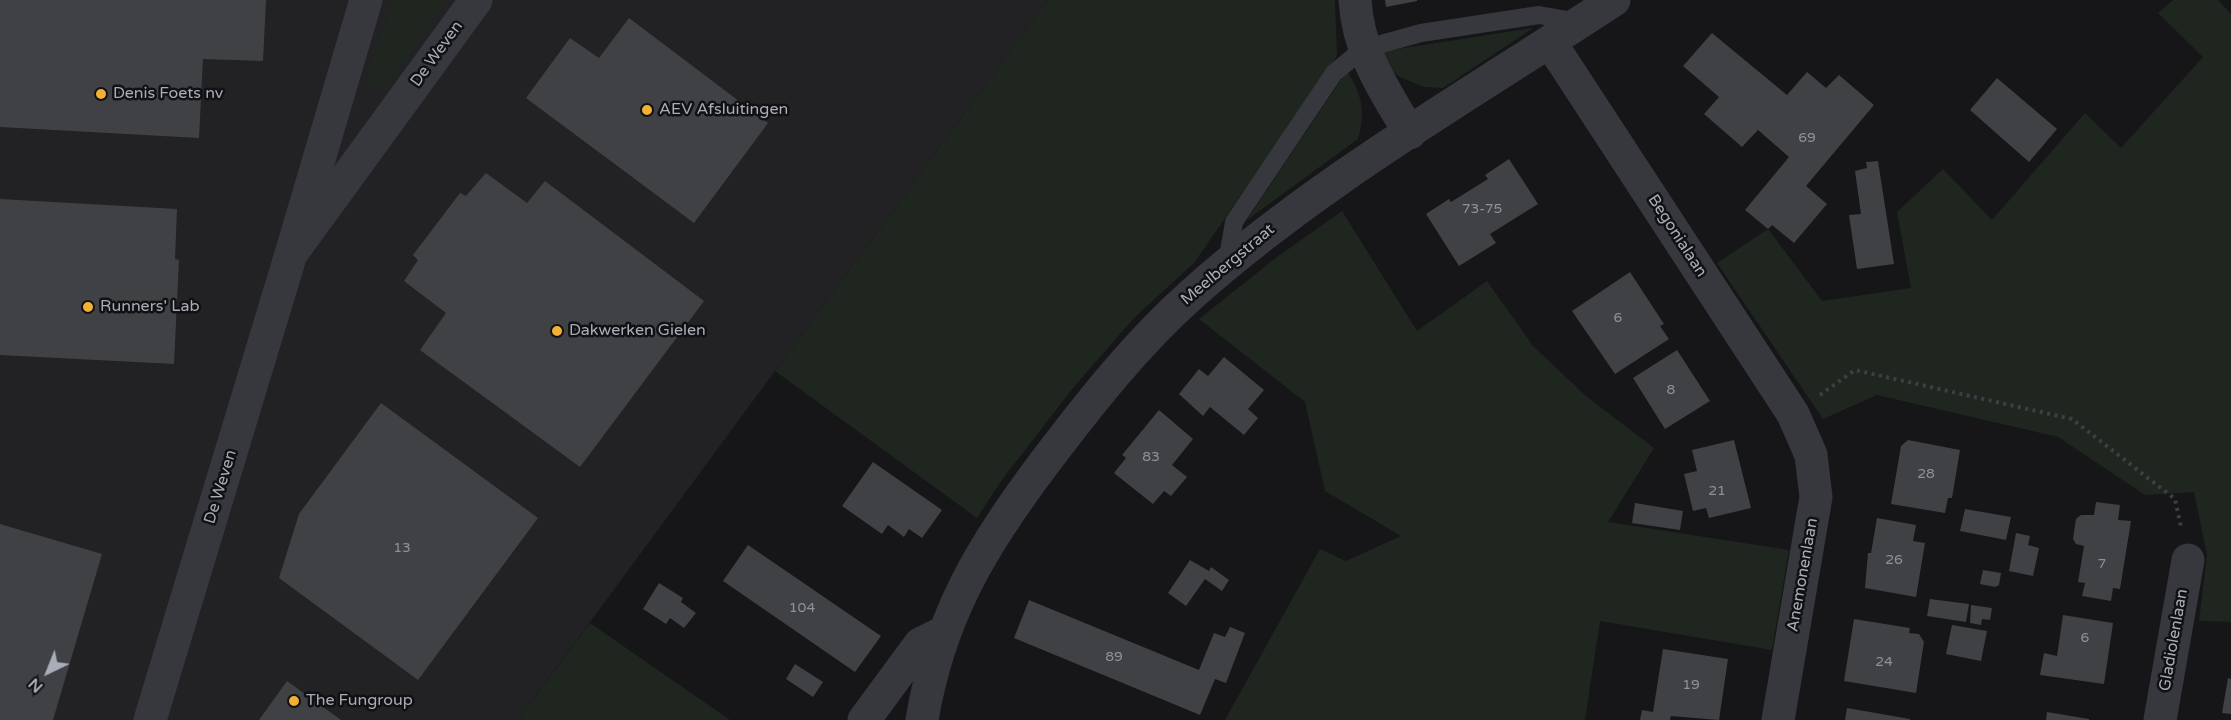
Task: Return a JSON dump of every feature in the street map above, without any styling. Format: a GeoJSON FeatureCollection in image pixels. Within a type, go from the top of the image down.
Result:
{"type":"FeatureCollection","features":[{"type":"Feature","properties":{"kind":"street","name":"De Weven"},"geometry":{"type":"LineString","coordinates":[[150,720],[366,0]]}},
{"type":"Feature","properties":{"kind":"street","name":"De Weven"},"geometry":{"type":"LineString","coordinates":[[291,254],[476,0]]}},
{"type":"Feature","properties":{"kind":"street"},"geometry":{"type":"LineString","coordinates":[[1355,0],[1363,49],[1376,78],[1410,133]]}},
{"type":"Feature","properties":{"kind":"street","name":"Meelbergstraat"},"geometry":{"type":"LineString","coordinates":[[922,720],[928,685],[944,632],[965,583],[1001,520],[1069,429],[1125,363],[1189,297],[1282,220],[1410,133],[1614,0]]}},
{"type":"Feature","properties":{"kind":"street","name":"Begonialaan"},"geometry":{"type":"LineString","coordinates":[[1550,42],[1798,423]]}},
{"type":"Feature","properties":{"kind":"street","name":"Anemonenlaan"},"geometry":{"type":"LineString","coordinates":[[1778,720],[1816,497],[1811,455],[1798,423]]}},
{"type":"Feature","properties":{"kind":"street","name":"Gladiolenlaan"},"geometry":{"type":"LineString","coordinates":[[2160,720],[2188,560]]}},
{"type":"Feature","properties":{"kind":"street"},"geometry":{"type":"LineString","coordinates":[[864,720],[920,644],[944,632]]}},
{"type":"Feature","properties":{"kind":"lane"},"geometry":{"type":"LineString","coordinates":[[1227,265],[1234,222],[1334,73],[1363,49],[1422,33],[1539,15],[1580,22]]}},
{"type":"Feature","properties":{"kind":"path"},"geometry":{"type":"LineString","coordinates":[[1798,423],[1855,370],[2072,419],[2175,499],[2188,560]]}},
{"type":"Feature","properties":{"kind":"shaded area"},"geometry":{"type":"Polygon","coordinates":[[[0,0],[1048,0],[518,720],[0,720],[0,0]]]}},
{"type":"Feature","properties":{"kind":"shaded area"},"geometry":{"type":"Polygon","coordinates":[[[393,0],[446,0],[390,83],[385,87],[377,88],[369,81],[368,73],[393,0]]]}},
{"type":"Feature","properties":{"kind":"shaded area"},"geometry":{"type":"Polygon","coordinates":[[[1048,0],[1335,0],[1337,56],[1194,263],[1135,317],[1073,388],[1001,481],[977,518],[775,371],[1048,0]]]}},
{"type":"Feature","properties":{"kind":"shaded area"},"geometry":{"type":"Polygon","coordinates":[[[2173,0],[2218,0],[2231,14],[2231,622],[2199,621],[2207,555],[2194,492],[2145,495],[2058,437],[1877,395],[1823,419],[1717,263],[1768,229],[1822,301],[1911,288],[1897,212],[1943,169],[1992,220],[2085,113],[2121,148],[2203,57],[2158,13],[2173,0]]]}},
{"type":"Feature","properties":{"kind":"shaded area"},"geometry":{"type":"Polygon","coordinates":[[[1533,28],[1443,88],[1424,87],[1400,77],[1390,70],[1378,52],[1533,28]]]}},
{"type":"Feature","properties":{"kind":"shaded area"},"geometry":{"type":"Polygon","coordinates":[[[1347,71],[1361,104],[1362,121],[1358,139],[1247,220],[1347,71]]]}},
{"type":"Feature","properties":{"kind":"shaded area"},"geometry":{"type":"Polygon","coordinates":[[[1342,211],[1417,331],[1487,281],[1533,346],[1586,396],[1654,448],[1608,522],[1789,550],[1772,650],[1600,621],[1585,720],[1225,720],[1320,549],[1346,561],[1401,536],[1325,491],[1305,402],[1199,319],[1277,257],[1342,211]]]}},
{"type":"Feature","properties":{"kind":"shaded area"},"geometry":{"type":"Polygon","coordinates":[[[590,623],[730,720],[518,720],[590,623]]]}},
{"type":"Feature","properties":{"kind":"building","name":"Denis Foets nv"},"geometry":{"type":"Polygon","coordinates":[[[0,0],[266,0],[263,61],[203,59],[199,138],[0,127],[0,0]]]}},
{"type":"Feature","properties":{"kind":"building"},"geometry":{"type":"Polygon","coordinates":[[[1385,0],[1417,0],[1417,1],[1386,7],[1385,0]]]}},
{"type":"Feature","properties":{"kind":"building","name":"AEV Afsluitingen"},"geometry":{"type":"Polygon","coordinates":[[[629,18],[768,123],[694,223],[526,98],[570,38],[599,58],[629,18]]]}},
{"type":"Feature","properties":{"kind":"building"},"geometry":{"type":"Polygon","coordinates":[[[1712,33],[1787,95],[1807,72],[1826,88],[1839,75],[1874,105],[1806,186],[1827,204],[1794,243],[1772,225],[1768,229],[1745,210],[1789,157],[1758,130],[1742,147],[1704,114],[1719,97],[1683,66],[1712,33]]]}},
{"type":"Feature","properties":{"kind":"building"},"geometry":{"type":"Polygon","coordinates":[[[1997,78],[2057,129],[2029,162],[1970,110],[1997,78]]]}},
{"type":"Feature","properties":{"kind":"building"},"geometry":{"type":"Polygon","coordinates":[[[1509,159],[1538,204],[1490,234],[1496,243],[1459,266],[1426,214],[1449,199],[1451,202],[1488,179],[1485,175],[1509,159]]]}},
{"type":"Feature","properties":{"kind":"building"},"geometry":{"type":"Polygon","coordinates":[[[1878,161],[1894,264],[1857,269],[1849,215],[1861,214],[1855,171],[1867,168],[1866,162],[1878,161]]]}},
{"type":"Feature","properties":{"kind":"building","name":"Dakwerken Gielen"},"geometry":{"type":"Polygon","coordinates":[[[486,173],[527,203],[545,181],[704,301],[580,467],[420,350],[446,313],[404,281],[418,260],[413,255],[460,193],[466,196],[486,173]]]}},
{"type":"Feature","properties":{"kind":"building","name":"Runners' Lab"},"geometry":{"type":"Polygon","coordinates":[[[0,199],[177,209],[175,259],[179,260],[174,364],[0,355],[0,199]]]}},
{"type":"Feature","properties":{"kind":"building"},"geometry":{"type":"Polygon","coordinates":[[[1630,272],[1664,324],[1660,326],[1669,339],[1615,374],[1572,311],[1630,272]]]}},
{"type":"Feature","properties":{"kind":"building"},"geometry":{"type":"Polygon","coordinates":[[[1677,350],[1710,401],[1665,429],[1633,378],[1677,350]]]}},
{"type":"Feature","properties":{"kind":"building"},"geometry":{"type":"Polygon","coordinates":[[[1224,357],[1264,390],[1248,409],[1258,418],[1244,435],[1210,407],[1203,416],[1179,394],[1199,369],[1208,376],[1224,357]]]}},
{"type":"Feature","properties":{"kind":"building"},"geometry":{"type":"Polygon","coordinates":[[[381,403],[538,518],[418,680],[279,578],[299,514],[381,403]]]}},
{"type":"Feature","properties":{"kind":"building"},"geometry":{"type":"Polygon","coordinates":[[[1159,410],[1193,439],[1172,465],[1187,477],[1171,496],[1164,491],[1153,504],[1114,473],[1126,458],[1122,455],[1159,410]]]}},
{"type":"Feature","properties":{"kind":"building"},"geometry":{"type":"Polygon","coordinates":[[[1734,440],[1751,508],[1709,518],[1706,508],[1693,511],[1684,474],[1697,471],[1692,450],[1734,440]]]}},
{"type":"Feature","properties":{"kind":"building"},"geometry":{"type":"Polygon","coordinates":[[[1908,440],[1960,450],[1952,498],[1948,498],[1945,513],[1891,504],[1901,446],[1908,440]]]}},
{"type":"Feature","properties":{"kind":"building"},"geometry":{"type":"Polygon","coordinates":[[[873,462],[942,510],[922,538],[909,529],[904,537],[888,525],[882,534],[842,506],[873,462]]]}},
{"type":"Feature","properties":{"kind":"building"},"geometry":{"type":"Polygon","coordinates":[[[2096,502],[2120,505],[2118,520],[2131,521],[2120,589],[2113,588],[2111,601],[2082,596],[2085,583],[2078,582],[2084,546],[2076,544],[2073,539],[2076,519],[2081,515],[2094,515],[2096,502]]]}},
{"type":"Feature","properties":{"kind":"building"},"geometry":{"type":"Polygon","coordinates":[[[1635,503],[1683,511],[1680,530],[1632,523],[1635,503]]]}},
{"type":"Feature","properties":{"kind":"building"},"geometry":{"type":"Polygon","coordinates":[[[1965,509],[2011,517],[2006,540],[1960,531],[1965,509]]]}},
{"type":"Feature","properties":{"kind":"building"},"geometry":{"type":"Polygon","coordinates":[[[1877,518],[1916,525],[1913,541],[1925,543],[1916,597],[1865,588],[1868,553],[1871,553],[1877,518]]]}},
{"type":"Feature","properties":{"kind":"building"},"geometry":{"type":"Polygon","coordinates":[[[0,524],[102,554],[53,720],[0,720],[0,524]]]}},
{"type":"Feature","properties":{"kind":"building"},"geometry":{"type":"Polygon","coordinates":[[[2016,533],[2030,536],[2028,545],[2039,548],[2033,576],[2009,571],[2016,533]]]}},
{"type":"Feature","properties":{"kind":"building"},"geometry":{"type":"Polygon","coordinates":[[[748,545],[881,636],[855,672],[723,581],[748,545]]]}},
{"type":"Feature","properties":{"kind":"building"},"geometry":{"type":"Polygon","coordinates":[[[1190,560],[1209,571],[1211,567],[1229,580],[1222,591],[1205,579],[1186,606],[1168,593],[1190,560]]]}},
{"type":"Feature","properties":{"kind":"building"},"geometry":{"type":"Polygon","coordinates":[[[1983,570],[2001,573],[1999,585],[1995,587],[1980,584],[1983,570]]]}},
{"type":"Feature","properties":{"kind":"building"},"geometry":{"type":"Polygon","coordinates":[[[659,583],[683,598],[681,602],[696,613],[684,628],[670,618],[666,624],[643,609],[659,583]]]}},
{"type":"Feature","properties":{"kind":"building"},"geometry":{"type":"Polygon","coordinates":[[[1930,599],[1969,604],[1966,622],[1927,616],[1930,599]]]}},
{"type":"Feature","properties":{"kind":"building"},"geometry":{"type":"Polygon","coordinates":[[[1029,600],[1199,670],[1214,633],[1225,637],[1230,627],[1245,633],[1226,683],[1215,679],[1200,715],[1014,638],[1029,600]]]}},
{"type":"Feature","properties":{"kind":"building"},"geometry":{"type":"Polygon","coordinates":[[[1971,605],[1992,608],[1990,620],[1982,619],[1981,625],[1970,623],[1971,605]]]}},
{"type":"Feature","properties":{"kind":"building"},"geometry":{"type":"Polygon","coordinates":[[[2063,615],[2113,623],[2104,684],[2040,675],[2044,653],[2057,656],[2063,615]]]}},
{"type":"Feature","properties":{"kind":"building"},"geometry":{"type":"Polygon","coordinates":[[[1854,619],[1910,628],[1909,633],[1919,634],[1924,642],[1916,693],[1844,681],[1854,619]]]}},
{"type":"Feature","properties":{"kind":"building"},"geometry":{"type":"Polygon","coordinates":[[[1952,625],[1987,631],[1981,661],[1946,654],[1952,625]]]}},
{"type":"Feature","properties":{"kind":"building"},"geometry":{"type":"Polygon","coordinates":[[[1663,649],[1728,659],[1719,720],[1671,716],[1670,720],[1640,720],[1642,710],[1653,712],[1663,649]]]}},
{"type":"Feature","properties":{"kind":"building"},"geometry":{"type":"Polygon","coordinates":[[[795,664],[823,682],[813,697],[786,679],[795,664]]]}},
{"type":"Feature","properties":{"kind":"building"},"geometry":{"type":"Polygon","coordinates":[[[2228,678],[2231,679],[2231,714],[2222,713],[2228,678]]]}},
{"type":"Feature","properties":{"kind":"building","name":"The Fungroup"},"geometry":{"type":"Polygon","coordinates":[[[287,681],[341,720],[259,720],[287,681]]]}},
{"type":"Feature","properties":{"kind":"building"},"geometry":{"type":"Polygon","coordinates":[[[1847,708],[1910,719],[1910,720],[1845,720],[1847,708]]]}},
{"type":"Feature","properties":{"kind":"building"},"geometry":{"type":"Polygon","coordinates":[[[2047,712],[2089,719],[2089,720],[2046,720],[2047,712]]]}},
{"type":"Feature","properties":{"kind":"place","name":"Denis Foets nv"},"geometry":{"type":"Point","coordinates":[101,94]}},
{"type":"Feature","properties":{"kind":"place","name":"AEV Afsluitingen"},"geometry":{"type":"Point","coordinates":[647,110]}},
{"type":"Feature","properties":{"kind":"place","name":"Runners' Lab"},"geometry":{"type":"Point","coordinates":[88,307]}},
{"type":"Feature","properties":{"kind":"place","name":"Dakwerken Gielen"},"geometry":{"type":"Point","coordinates":[557,331]}},
{"type":"Feature","properties":{"kind":"place","name":"The Fungroup"},"geometry":{"type":"Point","coordinates":[294,701]}}]}
